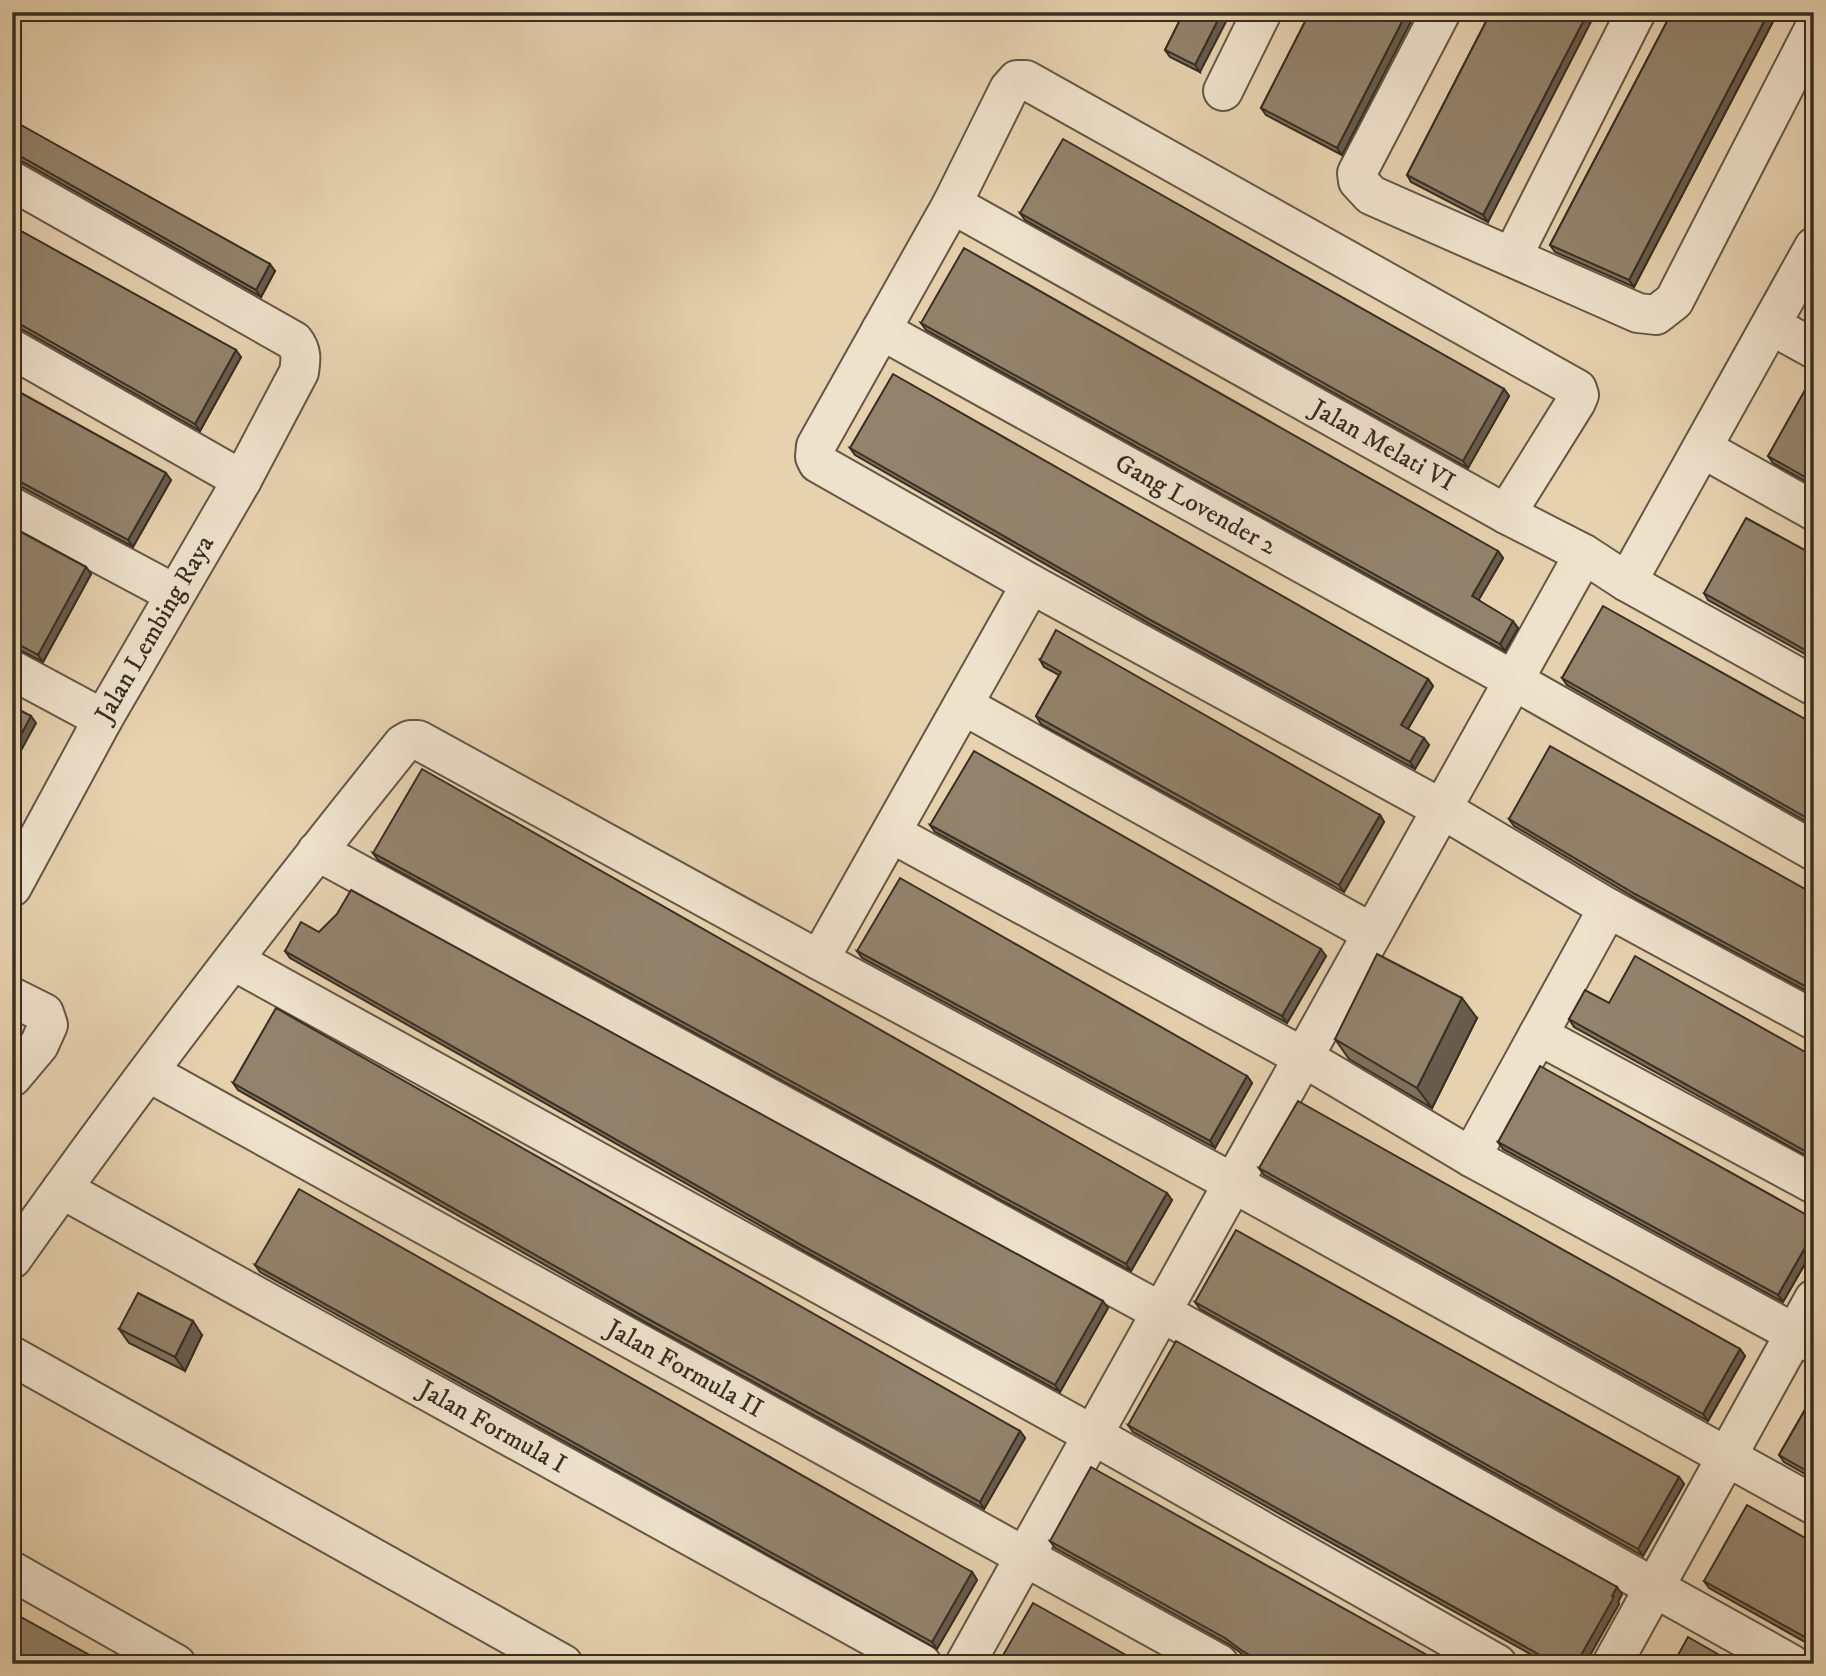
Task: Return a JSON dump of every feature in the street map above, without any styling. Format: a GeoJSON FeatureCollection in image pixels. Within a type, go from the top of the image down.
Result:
{"type":"FeatureCollection","features":[{"type":"Feature","properties":{"kind":"street"},"geometry":{"type":"LineString","coordinates":[[1223,91],[1262,12]]}},
{"type":"Feature","properties":{"kind":"street"},"geometry":{"type":"LineString","coordinates":[[1441,12],[1357,173],[1358,181],[1371,195],[1638,313],[1657,315],[1674,301],[1814,29]]}},
{"type":"Feature","properties":{"kind":"street"},"geometry":{"type":"LineString","coordinates":[[1512,257],[1636,12]]}},
{"type":"Feature","properties":{"kind":"street"},"geometry":{"type":"LineString","coordinates":[[1506,514],[1576,402],[1577,389],[1026,80],[1017,80],[1009,89],[952,204],[816,446],[815,457],[818,463],[1031,584],[1441,808],[1608,908],[1814,1020]]}},
{"type":"Feature","properties":{"kind":"street","name":"Jalan Lembing Raya"},"geometry":{"type":"LineString","coordinates":[[12,181],[294,341],[302,356],[299,372],[242,480],[103,719],[23,843],[12,887]]}},
{"type":"Feature","properties":{"kind":"street","name":"Jalan Melati VI"},"geometry":{"type":"LineString","coordinates":[[952,204],[1506,514],[1584,554],[1627,582],[1814,686]]}},
{"type":"Feature","properties":{"kind":"street"},"geometry":{"type":"LineString","coordinates":[[1627,582],[1814,247]]}},
{"type":"Feature","properties":{"kind":"street"},"geometry":{"type":"LineString","coordinates":[[1771,325],[1814,349]]}},
{"type":"Feature","properties":{"kind":"street","name":"Gang Lovender 2"},"geometry":{"type":"LineString","coordinates":[[881,330],[1513,680],[1814,851]]}},
{"type":"Feature","properties":{"kind":"street"},"geometry":{"type":"LineString","coordinates":[[12,349],[242,480]]}},
{"type":"Feature","properties":{"kind":"street"},"geometry":{"type":"LineString","coordinates":[[1702,448],[1814,511]]}},
{"type":"Feature","properties":{"kind":"street"},"geometry":{"type":"LineString","coordinates":[[12,507],[175,594]]}},
{"type":"Feature","properties":{"kind":"street"},"geometry":{"type":"LineString","coordinates":[[965,1664],[1584,554]]}},
{"type":"Feature","properties":{"kind":"street"},"geometry":{"type":"LineString","coordinates":[[819,960],[1031,584]]}},
{"type":"Feature","properties":{"kind":"street"},"geometry":{"type":"LineString","coordinates":[[12,670],[103,719]]}},
{"type":"Feature","properties":{"kind":"street"},"geometry":{"type":"LineString","coordinates":[[963,705],[1372,933]]}},
{"type":"Feature","properties":{"kind":"street"},"geometry":{"type":"LineString","coordinates":[[12,1259],[317,851],[403,744],[418,740],[1233,1183],[1814,1505]]}},
{"type":"Feature","properties":{"kind":"street"},"geometry":{"type":"LineString","coordinates":[[891,833],[1303,1057],[1471,1157],[1804,1339]]}},
{"type":"Feature","properties":{"kind":"street"},"geometry":{"type":"LineString","coordinates":[[317,851],[1161,1312],[1791,1664]]}},
{"type":"Feature","properties":{"kind":"street"},"geometry":{"type":"LineString","coordinates":[[1471,1157],[1608,908]]}},
{"type":"Feature","properties":{"kind":"street"},"geometry":{"type":"LineString","coordinates":[[234,961],[1093,1436],[1497,1664]]}},
{"type":"Feature","properties":{"kind":"street"},"geometry":{"type":"LineString","coordinates":[[12,997],[44,1013],[48,1025],[39,1045],[12,1077]]}},
{"type":"Feature","properties":{"kind":"street"},"geometry":{"type":"LineString","coordinates":[[1538,1035],[1814,1184]]}},
{"type":"Feature","properties":{"kind":"street","name":"Jalan Formula II"},"geometry":{"type":"LineString","coordinates":[[150,1073],[1220,1664]]}},
{"type":"Feature","properties":{"kind":"street","name":"Jalan Formula I"},"geometry":{"type":"LineString","coordinates":[[62,1189],[922,1664]]}},
{"type":"Feature","properties":{"kind":"street"},"geometry":{"type":"LineString","coordinates":[[1612,1664],[1727,1457],[1804,1339],[1814,1299]]}},
{"type":"Feature","properties":{"kind":"street"},"geometry":{"type":"LineString","coordinates":[[12,1356],[563,1664]]}},
{"type":"Feature","properties":{"kind":"street"},"geometry":{"type":"LineString","coordinates":[[12,1572],[176,1664]]}},
{"type":"Feature","properties":{"kind":"building"},"geometry":{"type":"Polygon","coordinates":[[[1184,12],[1222,12],[1195,65],[1165,50],[1184,12]]]}},
{"type":"Feature","properties":{"kind":"building"},"geometry":{"type":"Polygon","coordinates":[[[1310,12],[1407,12],[1337,148],[1261,108],[1310,12]]]}},
{"type":"Feature","properties":{"kind":"building"},"geometry":{"type":"Polygon","coordinates":[[[1491,12],[1588,12],[1483,215],[1407,175],[1491,12]]]}},
{"type":"Feature","properties":{"kind":"building"},"geometry":{"type":"Polygon","coordinates":[[[1672,12],[1769,12],[1629,280],[1550,245],[1672,12]]]}},
{"type":"Feature","properties":{"kind":"building"},"geometry":{"type":"Polygon","coordinates":[[[12,120],[270,264],[256,290],[12,154],[12,120]]]}},
{"type":"Feature","properties":{"kind":"building"},"geometry":{"type":"Polygon","coordinates":[[[1063,139],[1504,389],[1463,461],[1020,213],[1063,139]]]}},
{"type":"Feature","properties":{"kind":"building"},"geometry":{"type":"Polygon","coordinates":[[[12,226],[236,350],[195,424],[12,322],[12,226]]]}},
{"type":"Feature","properties":{"kind":"building"},"geometry":{"type":"Polygon","coordinates":[[[964,248],[1498,551],[1472,596],[1513,621],[1500,644],[921,323],[964,248]]]}},
{"type":"Feature","properties":{"kind":"building"},"geometry":{"type":"Polygon","coordinates":[[[893,374],[1428,679],[1401,725],[1424,738],[1410,762],[1145,617],[850,448],[893,374]]]}},
{"type":"Feature","properties":{"kind":"building"},"geometry":{"type":"Polygon","coordinates":[[[1810,381],[1814,383],[1814,482],[1768,456],[1810,381]]]}},
{"type":"Feature","properties":{"kind":"building"},"geometry":{"type":"Polygon","coordinates":[[[12,388],[166,473],[128,540],[12,479],[12,388]]]}},
{"type":"Feature","properties":{"kind":"building"},"geometry":{"type":"Polygon","coordinates":[[[1746,518],[1814,555],[1814,655],[1704,593],[1746,518]]]}},
{"type":"Feature","properties":{"kind":"building"},"geometry":{"type":"Polygon","coordinates":[[[12,527],[86,567],[38,655],[12,641],[12,527]]]}},
{"type":"Feature","properties":{"kind":"building"},"geometry":{"type":"Polygon","coordinates":[[[1603,606],[1814,724],[1814,822],[1562,678],[1603,606]]]}},
{"type":"Feature","properties":{"kind":"building"},"geometry":{"type":"Polygon","coordinates":[[[1056,630],[1380,815],[1339,885],[1036,716],[1061,672],[1040,660],[1056,630]]]}},
{"type":"Feature","properties":{"kind":"building"},"geometry":{"type":"Polygon","coordinates":[[[12,706],[31,716],[12,751],[12,706]]]}},
{"type":"Feature","properties":{"kind":"building"},"geometry":{"type":"Polygon","coordinates":[[[1550,746],[1814,894],[1814,991],[1635,894],[1509,819],[1550,746]]]}},
{"type":"Feature","properties":{"kind":"building"},"geometry":{"type":"Polygon","coordinates":[[[974,751],[1321,949],[1282,1016],[930,825],[974,751]]]}},
{"type":"Feature","properties":{"kind":"building"},"geometry":{"type":"Polygon","coordinates":[[[422,769],[1167,1193],[1126,1264],[373,853],[422,769]]]}},
{"type":"Feature","properties":{"kind":"building"},"geometry":{"type":"Polygon","coordinates":[[[900,878],[1247,1076],[1210,1141],[857,951],[900,878]]]}},
{"type":"Feature","properties":{"kind":"building"},"geometry":{"type":"Polygon","coordinates":[[[351,890],[1103,1301],[1055,1385],[803,1246],[285,951],[301,922],[319,932],[337,914],[351,890]]]}},
{"type":"Feature","properties":{"kind":"building"},"geometry":{"type":"Polygon","coordinates":[[[1377,954],[1462,998],[1417,1088],[1335,1039],[1377,954]]]}},
{"type":"Feature","properties":{"kind":"building"},"geometry":{"type":"Polygon","coordinates":[[[1635,956],[1814,1057],[1814,1156],[1569,1019],[1585,990],[1609,1003],[1635,956]]]}},
{"type":"Feature","properties":{"kind":"building"},"geometry":{"type":"Polygon","coordinates":[[[276,1008],[1020,1431],[980,1502],[641,1315],[233,1083],[276,1008]]]}},
{"type":"Feature","properties":{"kind":"building"},"geometry":{"type":"Polygon","coordinates":[[[1540,1066],[1814,1219],[1814,1232],[1778,1295],[1498,1142],[1540,1066]]]}},
{"type":"Feature","properties":{"kind":"building"},"geometry":{"type":"Polygon","coordinates":[[[1298,1101],[1740,1349],[1703,1414],[1259,1168],[1298,1101]]]}},
{"type":"Feature","properties":{"kind":"building"},"geometry":{"type":"Polygon","coordinates":[[[299,1189],[972,1572],[932,1642],[255,1265],[299,1189]]]}},
{"type":"Feature","properties":{"kind":"building"},"geometry":{"type":"Polygon","coordinates":[[[1236,1230],[1679,1477],[1638,1549],[1195,1302],[1236,1230]]]}},
{"type":"Feature","properties":{"kind":"building"},"geometry":{"type":"Polygon","coordinates":[[[138,1293],[193,1321],[175,1357],[119,1329],[138,1293]]]}},
{"type":"Feature","properties":{"kind":"building"},"geometry":{"type":"Polygon","coordinates":[[[1176,1341],[1617,1587],[1576,1664],[1556,1664],[1128,1425],[1176,1341]]]}},
{"type":"Feature","properties":{"kind":"building"},"geometry":{"type":"Polygon","coordinates":[[[1814,1394],[1814,1475],[1779,1455],[1814,1394]]]}},
{"type":"Feature","properties":{"kind":"building"},"geometry":{"type":"Polygon","coordinates":[[[1091,1467],[1443,1664],[1265,1664],[1225,1638],[1050,1541],[1091,1467]]]}},
{"type":"Feature","properties":{"kind":"building"},"geometry":{"type":"Polygon","coordinates":[[[1747,1505],[1814,1543],[1814,1642],[1704,1581],[1747,1505]]]}},
{"type":"Feature","properties":{"kind":"building"},"geometry":{"type":"Polygon","coordinates":[[[1033,1603],[1142,1664],[998,1664],[1033,1603]]]}},
{"type":"Feature","properties":{"kind":"building"},"geometry":{"type":"Polygon","coordinates":[[[12,1612],[106,1664],[12,1664],[12,1612]]]}},
{"type":"Feature","properties":{"kind":"building"},"geometry":{"type":"Polygon","coordinates":[[[1688,1637],[1735,1664],[1673,1664],[1688,1637]]]}}]}
